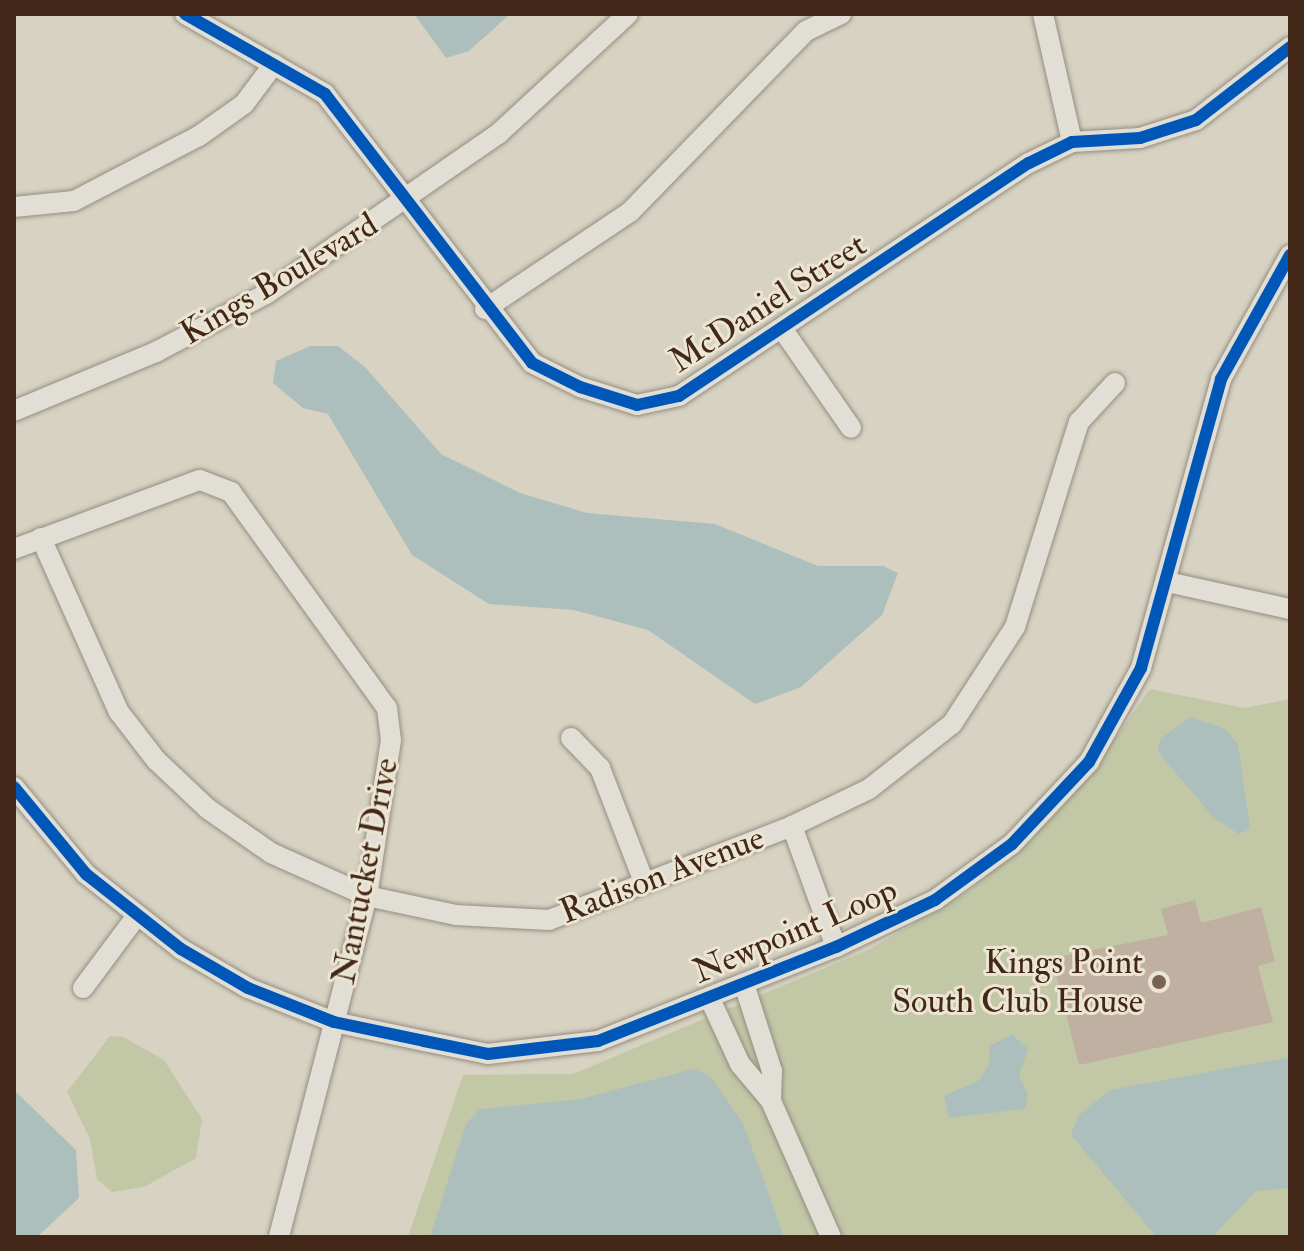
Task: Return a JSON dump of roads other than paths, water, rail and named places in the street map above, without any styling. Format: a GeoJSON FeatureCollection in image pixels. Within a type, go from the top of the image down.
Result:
{"type":"FeatureCollection","features":[{"type":"Feature","properties":{"kind":"street","name":"McDaniel Street"},"geometry":{"type":"LineString","coordinates":[[185,14],[325,94],[407,200],[485,309],[532,363],[580,387],[637,405],[679,396],[783,330],[1029,163],[1072,142],[1140,138],[1196,120],[1290,47]]}},
{"type":"Feature","properties":{"kind":"street","name":"Kings Boulevard"},"geometry":{"type":"LineString","coordinates":[[14,411],[156,352],[266,294],[407,200],[498,134],[628,14]]}},
{"type":"Feature","properties":{"kind":"street"},"geometry":{"type":"LineString","coordinates":[[485,309],[630,212],[806,31],[841,14]]}},
{"type":"Feature","properties":{"kind":"street"},"geometry":{"type":"LineString","coordinates":[[1043,14],[1072,142]]}},
{"type":"Feature","properties":{"kind":"street"},"geometry":{"type":"LineString","coordinates":[[14,207],[74,201],[199,136],[244,104],[274,64]]}},
{"type":"Feature","properties":{"kind":"street","name":"Newpoint Loop"},"geometry":{"type":"LineString","coordinates":[[14,787],[52,839],[136,917],[248,988],[334,1022],[488,1054],[551,1051],[598,1041],[836,947],[935,900],[1048,810],[1120,711],[1167,582],[1221,379],[1290,255]]}},
{"type":"Feature","properties":{"kind":"street"},"geometry":{"type":"LineString","coordinates":[[783,330],[851,428]]}},
{"type":"Feature","properties":{"kind":"street","name":"Radison Avenue"},"geometry":{"type":"LineString","coordinates":[[41,538],[96,673],[156,760],[208,809],[271,853],[367,896],[456,915],[549,920],[792,826],[869,789],[952,724],[984,683],[1015,627],[1079,422],[1115,383]]}},
{"type":"Feature","properties":{"kind":"street","name":"Nantucket Drive"},"geometry":{"type":"LineString","coordinates":[[14,549],[200,480],[231,492],[387,708],[391,740],[367,896],[279,1237]]}},
{"type":"Feature","properties":{"kind":"street"},"geometry":{"type":"LineString","coordinates":[[1167,582],[1290,609]]}},
{"type":"Feature","properties":{"kind":"street"},"geometry":{"type":"LineString","coordinates":[[571,738],[600,768],[644,882]]}},
{"type":"Feature","properties":{"kind":"street","name":"Radison Avenue"},"geometry":{"type":"LineString","coordinates":[[792,826],[836,947]]}},
{"type":"Feature","properties":{"kind":"street"},"geometry":{"type":"LineString","coordinates":[[83,988],[136,917]]}},
{"type":"Feature","properties":{"kind":"street"},"geometry":{"type":"LineString","coordinates":[[744,984],[772,1071],[771,1101]]}},
{"type":"Feature","properties":{"kind":"street"},"geometry":{"type":"LineString","coordinates":[[710,999],[740,1064],[771,1101],[831,1237]]}},
{"type":"Feature","properties":{"kind":"place","name":"Kings Point South Club House"},"geometry":{"type":"Point","coordinates":[1159,982]}}]}
